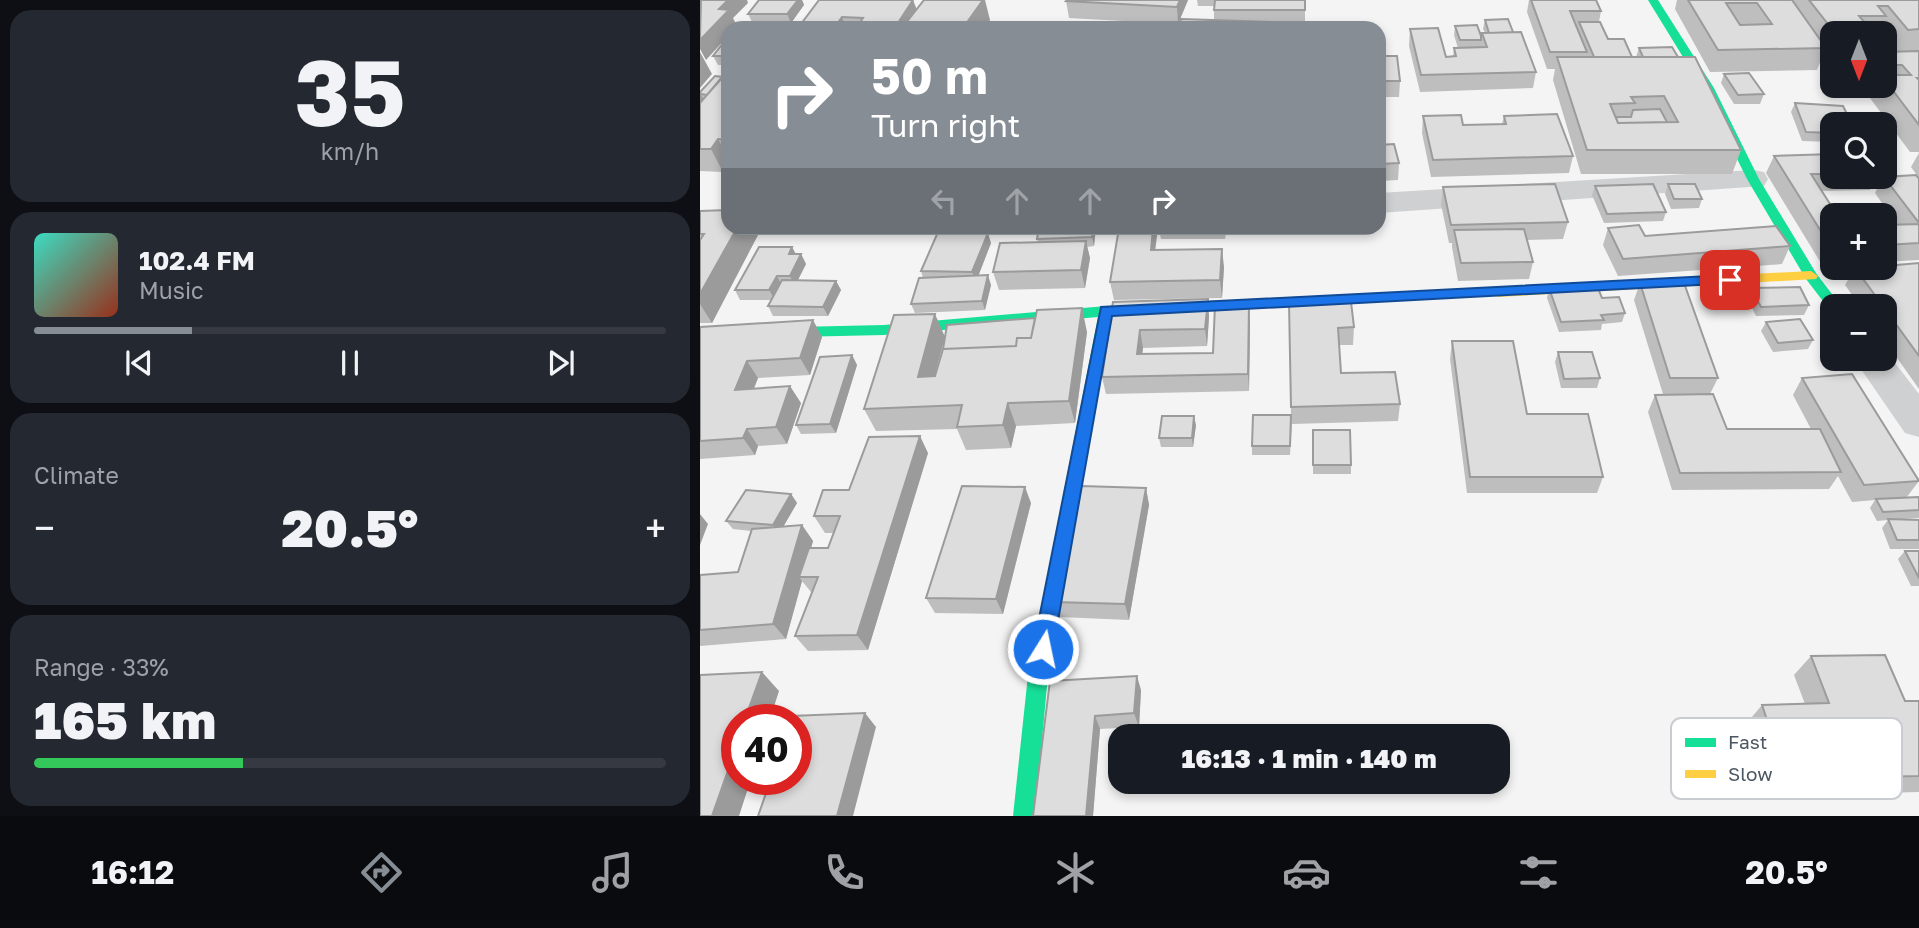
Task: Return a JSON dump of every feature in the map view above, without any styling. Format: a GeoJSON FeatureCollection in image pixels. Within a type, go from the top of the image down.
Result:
{"type":"FeatureCollection","features":[{"type":"Feature","properties":{"kind":"street"},"geometry":{"type":"LineString","coordinates":[[1653,0],[1708,88],[1753,179],[1811,276],[1825,294]]}},
{"type":"Feature","properties":{"kind":"street"},"geometry":{"type":"LineString","coordinates":[[1386,203],[1753,179]]}},
{"type":"Feature","properties":{"kind":"street"},"geometry":{"type":"LineString","coordinates":[[700,334],[884,330],[1106,311],[1811,276]]}},
{"type":"Feature","properties":{"kind":"street"},"geometry":{"type":"LineString","coordinates":[[1024,816],[1038,675],[1106,311]]}},
{"type":"Feature","properties":{"kind":"street"},"geometry":{"type":"LineString","coordinates":[[1881,371],[1919,422]]}},
{"type":"Feature","properties":{"kind":"building"},"geometry":{"type":"Polygon","coordinates":[[[701,0],[728,0],[719,9],[729,10],[700,40],[701,0]]]}},
{"type":"Feature","properties":{"kind":"building"},"geometry":{"type":"Polygon","coordinates":[[[759,0],[798,0],[787,14],[748,14],[759,0]]]}},
{"type":"Feature","properties":{"kind":"building"},"geometry":{"type":"Polygon","coordinates":[[[819,0],[913,0],[899,21],[861,21],[863,18],[842,17],[839,21],[803,21],[819,0]]]}},
{"type":"Feature","properties":{"kind":"building"},"geometry":{"type":"Polygon","coordinates":[[[924,0],[983,0],[968,21],[908,21],[924,0]]]}},
{"type":"Feature","properties":{"kind":"building"},"geometry":{"type":"Polygon","coordinates":[[[1067,0],[1180,0],[1177,7],[1067,0]]]}},
{"type":"Feature","properties":{"kind":"building"},"geometry":{"type":"Polygon","coordinates":[[[1215,0],[1305,0],[1305,10],[1214,10],[1215,0]]]}},
{"type":"Feature","properties":{"kind":"building"},"geometry":{"type":"Polygon","coordinates":[[[1531,0],[1596,0],[1601,11],[1570,11],[1587,52],[1550,52],[1531,0]]]}},
{"type":"Feature","properties":{"kind":"building"},"geometry":{"type":"Polygon","coordinates":[[[1688,0],[1792,0],[1820,40],[1820,48],[1718,50],[1688,0]],[[1726,3],[1740,25],[1772,24],[1757,3],[1726,3]]]}},
{"type":"Feature","properties":{"kind":"building"},"geometry":{"type":"Polygon","coordinates":[[[1809,0],[1919,0],[1919,29],[1908,30],[1888,6],[1878,6],[1886,16],[1859,16],[1863,21],[1826,21],[1809,0]]]}},
{"type":"Feature","properties":{"kind":"building"},"geometry":{"type":"Polygon","coordinates":[[[1181,19],[1242,21],[1180,21],[1181,19]]]}},
{"type":"Feature","properties":{"kind":"building"},"geometry":{"type":"Polygon","coordinates":[[[1508,19],[1513,32],[1489,33],[1485,20],[1508,19]]]}},
{"type":"Feature","properties":{"kind":"building"},"geometry":{"type":"Polygon","coordinates":[[[1579,22],[1600,22],[1608,39],[1624,39],[1632,57],[1594,57],[1579,22]]]}},
{"type":"Feature","properties":{"kind":"building"},"geometry":{"type":"Polygon","coordinates":[[[1477,25],[1481,40],[1460,40],[1455,26],[1477,25]]]}},
{"type":"Feature","properties":{"kind":"building"},"geometry":{"type":"Polygon","coordinates":[[[1438,28],[1446,57],[1456,56],[1454,48],[1487,47],[1482,33],[1521,32],[1536,72],[1421,75],[1410,29],[1438,28]]]}},
{"type":"Feature","properties":{"kind":"building"},"geometry":{"type":"Polygon","coordinates":[[[721,46],[721,56],[713,56],[721,46]]]}},
{"type":"Feature","properties":{"kind":"building"},"geometry":{"type":"Polygon","coordinates":[[[1672,47],[1678,57],[1643,57],[1639,48],[1672,47]]]}},
{"type":"Feature","properties":{"kind":"building"},"geometry":{"type":"Polygon","coordinates":[[[1919,51],[1919,125],[1897,96],[1897,75],[1911,75],[1902,65],[1897,65],[1897,52],[1919,51]]]}},
{"type":"Feature","properties":{"kind":"building"},"geometry":{"type":"Polygon","coordinates":[[[1386,56],[1397,56],[1400,81],[1386,81],[1386,56]]]}},
{"type":"Feature","properties":{"kind":"building"},"geometry":{"type":"Polygon","coordinates":[[[1557,57],[1695,57],[1741,150],[1587,150],[1557,57]],[[1664,96],[1631,97],[1635,103],[1610,104],[1618,123],[1678,122],[1664,96]]]}},
{"type":"Feature","properties":{"kind":"building"},"geometry":{"type":"Polygon","coordinates":[[[1749,73],[1764,94],[1738,95],[1724,74],[1749,73]]]}},
{"type":"Feature","properties":{"kind":"building"},"geometry":{"type":"Polygon","coordinates":[[[715,76],[721,77],[707,95],[700,92],[715,76]]]}},
{"type":"Feature","properties":{"kind":"building"},"geometry":{"type":"Polygon","coordinates":[[[721,78],[721,139],[718,139],[711,149],[700,149],[700,103],[721,78]]]}},
{"type":"Feature","properties":{"kind":"building"},"geometry":{"type":"Polygon","coordinates":[[[1795,103],[1843,106],[1846,112],[1820,112],[1820,133],[1806,132],[1795,103]]]}},
{"type":"Feature","properties":{"kind":"building"},"geometry":{"type":"Polygon","coordinates":[[[1660,109],[1667,122],[1618,123],[1616,117],[1631,117],[1633,110],[1660,109]]]}},
{"type":"Feature","properties":{"kind":"building"},"geometry":{"type":"Polygon","coordinates":[[[1557,114],[1573,156],[1433,160],[1423,116],[1461,115],[1463,125],[1506,124],[1504,116],[1557,114]]]}},
{"type":"Feature","properties":{"kind":"building"},"geometry":{"type":"Polygon","coordinates":[[[1394,144],[1399,163],[1386,164],[1386,145],[1394,144]]]}},
{"type":"Feature","properties":{"kind":"building"},"geometry":{"type":"Polygon","coordinates":[[[1820,154],[1820,174],[1811,174],[1829,203],[1820,203],[1820,230],[1774,156],[1820,154]]]}},
{"type":"Feature","properties":{"kind":"building"},"geometry":{"type":"Polygon","coordinates":[[[1916,175],[1919,179],[1919,223],[1893,189],[1897,189],[1897,176],[1916,175]]]}},
{"type":"Feature","properties":{"kind":"building"},"geometry":{"type":"Polygon","coordinates":[[[1555,184],[1568,222],[1451,225],[1443,187],[1555,184]]]}},
{"type":"Feature","properties":{"kind":"building"},"geometry":{"type":"Polygon","coordinates":[[[1653,184],[1666,212],[1607,214],[1595,186],[1653,184]]]}},
{"type":"Feature","properties":{"kind":"building"},"geometry":{"type":"Polygon","coordinates":[[[1668,184],[1695,184],[1702,199],[1674,199],[1668,184]]]}},
{"type":"Feature","properties":{"kind":"building"},"geometry":{"type":"Polygon","coordinates":[[[721,210],[721,235],[733,235],[700,294],[700,240],[704,234],[700,234],[700,211],[721,210]]]}},
{"type":"Feature","properties":{"kind":"building"},"geometry":{"type":"Polygon","coordinates":[[[1919,224],[1919,243],[1897,244],[1897,225],[1919,224]]]}},
{"type":"Feature","properties":{"kind":"building"},"geometry":{"type":"Polygon","coordinates":[[[1639,225],[1645,236],[1776,226],[1790,246],[1623,259],[1608,228],[1639,225]]]}},
{"type":"Feature","properties":{"kind":"building"},"geometry":{"type":"Polygon","coordinates":[[[1524,229],[1533,262],[1461,263],[1454,230],[1524,229]]]}},
{"type":"Feature","properties":{"kind":"building"},"geometry":{"type":"Polygon","coordinates":[[[937,235],[987,235],[972,272],[921,271],[937,235]]]}},
{"type":"Feature","properties":{"kind":"building"},"geometry":{"type":"Polygon","coordinates":[[[1038,235],[1092,235],[1092,237],[1037,239],[1038,235]]]}},
{"type":"Feature","properties":{"kind":"building"},"geometry":{"type":"Polygon","coordinates":[[[1118,235],[1152,235],[1151,250],[1222,249],[1220,280],[1110,282],[1118,235]]]}},
{"type":"Feature","properties":{"kind":"building"},"geometry":{"type":"Polygon","coordinates":[[[1086,241],[1081,270],[993,272],[1000,243],[1086,241]]]}},
{"type":"Feature","properties":{"kind":"building"},"geometry":{"type":"Polygon","coordinates":[[[759,247],[792,247],[789,254],[801,254],[790,276],[777,276],[769,290],[735,290],[759,247]]]}},
{"type":"Feature","properties":{"kind":"building"},"geometry":{"type":"Polygon","coordinates":[[[1919,263],[1919,356],[1897,326],[1897,294],[1874,294],[1864,280],[1897,280],[1897,265],[1919,263]]]}},
{"type":"Feature","properties":{"kind":"building"},"geometry":{"type":"Polygon","coordinates":[[[988,275],[982,301],[911,304],[919,278],[988,275]]]}},
{"type":"Feature","properties":{"kind":"building"},"geometry":{"type":"Polygon","coordinates":[[[782,280],[836,281],[823,307],[768,306],[782,280]]]}},
{"type":"Feature","properties":{"kind":"building"},"geometry":{"type":"Polygon","coordinates":[[[1640,283],[1684,283],[1718,378],[1670,378],[1640,283]]]}},
{"type":"Feature","properties":{"kind":"building"},"geometry":{"type":"Polygon","coordinates":[[[1597,286],[1602,298],[1619,297],[1625,313],[1601,315],[1604,320],[1561,322],[1549,288],[1597,286]]]}},
{"type":"Feature","properties":{"kind":"building"},"geometry":{"type":"Polygon","coordinates":[[[1800,287],[1809,305],[1761,307],[1751,288],[1800,287]]]}},
{"type":"Feature","properties":{"kind":"building"},"geometry":{"type":"Polygon","coordinates":[[[1208,299],[1205,329],[1140,330],[1137,354],[1213,353],[1215,305],[1249,304],[1248,374],[1102,377],[1113,302],[1208,299]]]}},
{"type":"Feature","properties":{"kind":"building"},"geometry":{"type":"Polygon","coordinates":[[[1351,302],[1354,327],[1338,328],[1341,373],[1395,372],[1400,404],[1291,407],[1289,303],[1351,302]]]}},
{"type":"Feature","properties":{"kind":"building"},"geometry":{"type":"Polygon","coordinates":[[[1082,308],[1069,401],[1008,403],[1003,425],[957,427],[962,405],[864,409],[894,315],[935,314],[918,377],[935,376],[943,349],[1016,346],[1017,338],[1031,338],[1037,310],[1082,308]]]}},
{"type":"Feature","properties":{"kind":"building"},"geometry":{"type":"Polygon","coordinates":[[[1035,318],[1031,338],[1017,338],[1016,346],[943,349],[947,325],[1035,318]]]}},
{"type":"Feature","properties":{"kind":"building"},"geometry":{"type":"Polygon","coordinates":[[[1800,319],[1813,340],[1778,343],[1766,322],[1800,319]]]}},
{"type":"Feature","properties":{"kind":"building"},"geometry":{"type":"Polygon","coordinates":[[[813,320],[800,358],[747,361],[735,390],[790,386],[776,427],[747,429],[743,438],[700,441],[700,327],[813,320]]]}},
{"type":"Feature","properties":{"kind":"building"},"geometry":{"type":"Polygon","coordinates":[[[1452,341],[1513,341],[1527,414],[1588,414],[1603,477],[1470,477],[1452,341]]]}},
{"type":"Feature","properties":{"kind":"building"},"geometry":{"type":"Polygon","coordinates":[[[1558,352],[1592,352],[1600,378],[1564,379],[1558,352]]]}},
{"type":"Feature","properties":{"kind":"building"},"geometry":{"type":"Polygon","coordinates":[[[852,355],[830,424],[796,425],[820,357],[852,355]]]}},
{"type":"Feature","properties":{"kind":"building"},"geometry":{"type":"Polygon","coordinates":[[[1852,374],[1919,481],[1864,485],[1802,378],[1852,374]]]}},
{"type":"Feature","properties":{"kind":"building"},"geometry":{"type":"Polygon","coordinates":[[[1713,394],[1727,429],[1820,429],[1841,472],[1680,473],[1655,395],[1713,394]]]}},
{"type":"Feature","properties":{"kind":"building"},"geometry":{"type":"Polygon","coordinates":[[[1253,415],[1291,415],[1290,446],[1252,446],[1253,415]]]}},
{"type":"Feature","properties":{"kind":"building"},"geometry":{"type":"Polygon","coordinates":[[[1162,416],[1194,416],[1192,438],[1159,438],[1162,416]]]}},
{"type":"Feature","properties":{"kind":"building"},"geometry":{"type":"Polygon","coordinates":[[[1313,430],[1350,430],[1351,465],[1313,465],[1313,430]]]}},
{"type":"Feature","properties":{"kind":"building"},"geometry":{"type":"Polygon","coordinates":[[[920,436],[857,635],[795,636],[818,577],[799,577],[809,548],[828,548],[840,516],[814,516],[823,490],[849,490],[869,437],[920,436]]]}},
{"type":"Feature","properties":{"kind":"building"},"geometry":{"type":"Polygon","coordinates":[[[962,486],[1025,487],[996,599],[926,598],[962,486]]]}},
{"type":"Feature","properties":{"kind":"building"},"geometry":{"type":"Polygon","coordinates":[[[1081,486],[1146,488],[1125,604],[1054,602],[1081,486]]]}},
{"type":"Feature","properties":{"kind":"building"},"geometry":{"type":"Polygon","coordinates":[[[746,490],[791,494],[773,525],[726,521],[746,490]]]}},
{"type":"Feature","properties":{"kind":"building"},"geometry":{"type":"Polygon","coordinates":[[[1919,497],[1919,510],[1883,512],[1876,499],[1919,497]]]}},
{"type":"Feature","properties":{"kind":"building"},"geometry":{"type":"Polygon","coordinates":[[[1888,519],[1919,520],[1919,540],[1897,540],[1888,519]]]}},
{"type":"Feature","properties":{"kind":"building"},"geometry":{"type":"Polygon","coordinates":[[[802,525],[773,624],[700,630],[700,575],[738,572],[752,529],[802,525]]]}},
{"type":"Feature","properties":{"kind":"building"},"geometry":{"type":"Polygon","coordinates":[[[1905,551],[1919,551],[1919,578],[1905,551]]]}},
{"type":"Feature","properties":{"kind":"building"},"geometry":{"type":"Polygon","coordinates":[[[1885,655],[1905,701],[1919,701],[1919,776],[1902,776],[1902,718],[1766,718],[1762,705],[1829,703],[1811,656],[1885,655]]]}},
{"type":"Feature","properties":{"kind":"building"},"geometry":{"type":"Polygon","coordinates":[[[762,672],[750,704],[721,704],[721,790],[712,816],[700,816],[700,675],[762,672]]]}},
{"type":"Feature","properties":{"kind":"building"},"geometry":{"type":"Polygon","coordinates":[[[1137,676],[1134,713],[1095,716],[1086,816],[1033,816],[1050,681],[1137,676]]]}},
{"type":"Feature","properties":{"kind":"building"},"geometry":{"type":"Polygon","coordinates":[[[865,713],[837,816],[758,816],[765,795],[812,795],[812,715],[865,713]]]}},
{"type":"Feature","properties":{"kind":"traffic: fast"},"geometry":{"type":"LineString","coordinates":[[1653,0],[1708,88],[1753,179],[1811,276],[1825,294]]}},
{"type":"Feature","properties":{"kind":"traffic: fast"},"geometry":{"type":"LineString","coordinates":[[700,334],[884,330],[1106,311],[1498,292]]}},
{"type":"Feature","properties":{"kind":"traffic: fast"},"geometry":{"type":"LineString","coordinates":[[1024,816],[1038,675],[1106,311]]}},
{"type":"Feature","properties":{"kind":"traffic: slow"},"geometry":{"type":"LineString","coordinates":[[1498,292],[1811,276]]}},
{"type":"Feature","properties":{"kind":"route"},"geometry":{"type":"LineString","coordinates":[[1043,649],[1106,311],[1730,280]]}}]}
